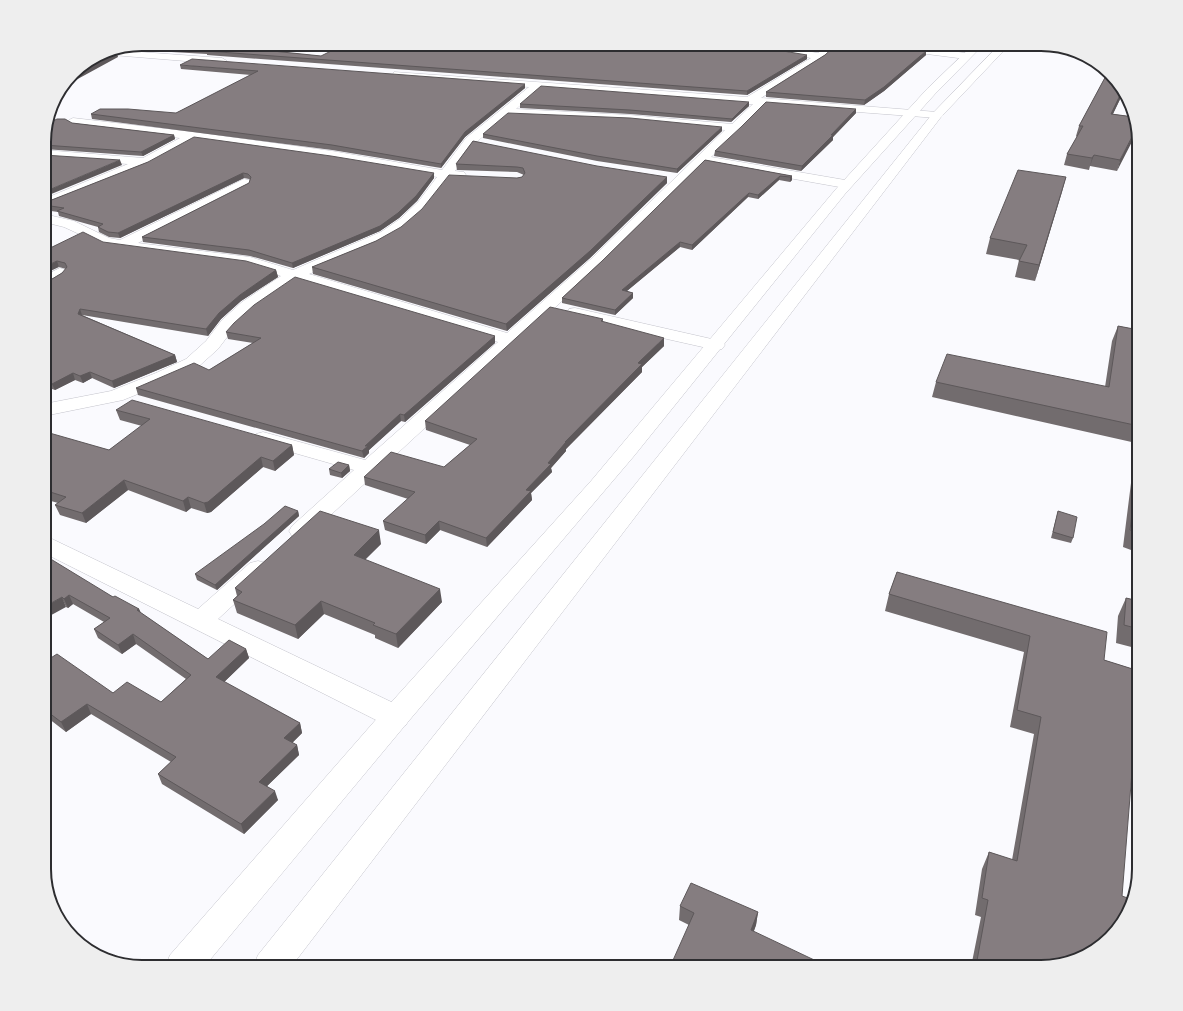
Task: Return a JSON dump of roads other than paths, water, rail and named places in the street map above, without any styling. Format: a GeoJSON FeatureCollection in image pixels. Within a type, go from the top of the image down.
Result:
{"type":"FeatureCollection","features":[{"type":"Feature","properties":{"kind":"street"},"geometry":{"type":"LineString","coordinates":[[788,51],[820,56]]}},
{"type":"Feature","properties":{"kind":"street"},"geometry":{"type":"LineString","coordinates":[[288,542],[548,307],[674,179],[701,159],[736,128],[755,101],[826,51]]}},
{"type":"Feature","properties":{"kind":"street"},"geometry":{"type":"LineString","coordinates":[[189,960],[396,716],[626,454],[716,345],[784,258],[845,184],[910,112],[971,51]]}},
{"type":"Feature","properties":{"kind":"street"},"geometry":{"type":"LineString","coordinates":[[275,960],[937,115],[998,51]]}},
{"type":"Feature","properties":{"kind":"street"},"geometry":{"type":"LineString","coordinates":[[121,53],[230,62]]}},
{"type":"Feature","properties":{"kind":"street"},"geometry":{"type":"LineString","coordinates":[[388,74],[937,115]]}},
{"type":"Feature","properties":{"kind":"street"},"geometry":{"type":"LineString","coordinates":[[51,409],[116,396],[163,377],[192,362],[212,345],[228,324],[248,306],[294,275],[386,234],[405,222],[423,206],[470,141],[538,85]]}},
{"type":"Feature","properties":{"kind":"street"},"geometry":{"type":"LineString","coordinates":[[505,112],[630,118],[736,128]]}},
{"type":"Feature","properties":{"kind":"street"},"geometry":{"type":"LineString","coordinates":[[73,122],[193,136],[332,155],[446,175],[470,176]]}},
{"type":"Feature","properties":{"kind":"street"},"geometry":{"type":"LineString","coordinates":[[51,201],[144,162],[193,136]]}},
{"type":"Feature","properties":{"kind":"street"},"geometry":{"type":"LineString","coordinates":[[470,141],[485,144]]}},
{"type":"Feature","properties":{"kind":"street"},"geometry":{"type":"LineString","coordinates":[[51,155],[144,162]]}},
{"type":"Feature","properties":{"kind":"street"},"geometry":{"type":"LineString","coordinates":[[701,159],[845,184]]}},
{"type":"Feature","properties":{"kind":"street"},"geometry":{"type":"LineString","coordinates":[[122,245],[244,183]]}},
{"type":"Feature","properties":{"kind":"street"},"geometry":{"type":"LineString","coordinates":[[51,220],[69,224],[105,242],[250,262],[511,340]]}},
{"type":"Feature","properties":{"kind":"street"},"geometry":{"type":"LineString","coordinates":[[51,279],[60,273]]}},
{"type":"Feature","properties":{"kind":"street"},"geometry":{"type":"LineString","coordinates":[[548,307],[716,345]]}},
{"type":"Feature","properties":{"kind":"street"},"geometry":{"type":"LineString","coordinates":[[116,396],[147,405]]}},
{"type":"Feature","properties":{"kind":"street"},"geometry":{"type":"LineString","coordinates":[[246,433],[369,468]]}},
{"type":"Feature","properties":{"kind":"street"},"geometry":{"type":"LineString","coordinates":[[51,547],[396,716]]}},
{"type":"Feature","properties":{"kind":"street"},"geometry":{"type":"LineString","coordinates":[[201,620],[271,557]]}}]}
